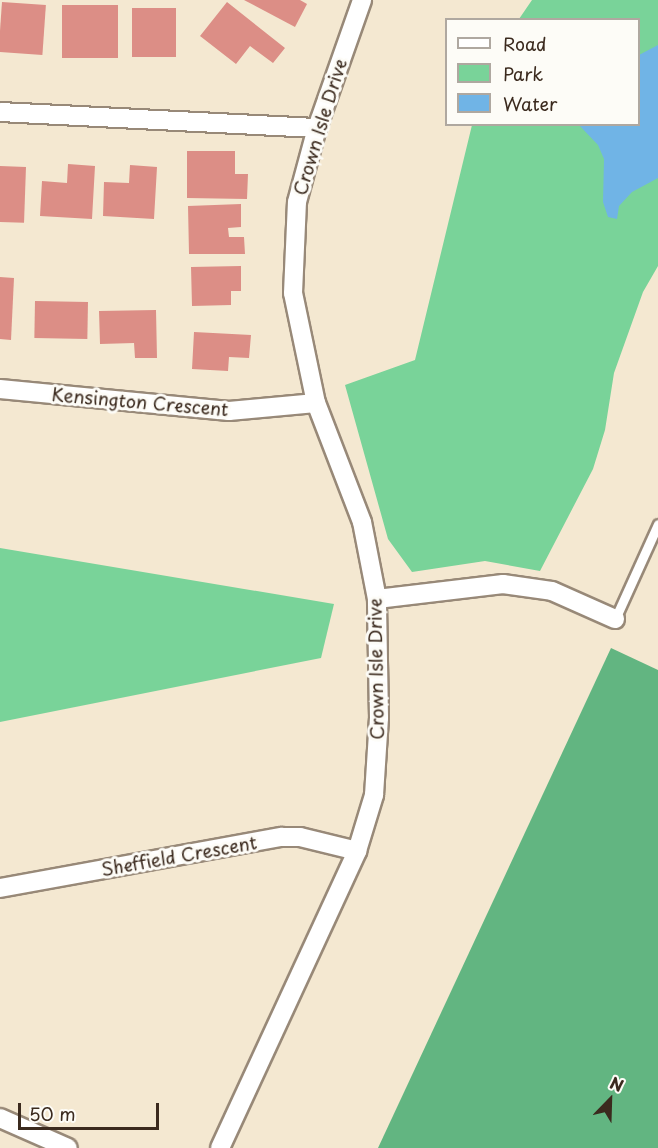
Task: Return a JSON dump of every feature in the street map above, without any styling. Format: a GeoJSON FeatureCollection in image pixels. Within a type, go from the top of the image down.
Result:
{"type":"FeatureCollection","features":[{"type":"Feature","properties":{"kind":"street","name":"Crown Isle Drive"},"geometry":{"type":"LineString","coordinates":[[220,1148],[357,851],[374,795],[380,718],[377,599],[362,522],[316,403],[293,293],[297,202],[316,128],[362,0]]}},
{"type":"Feature","properties":{"kind":"street"},"geometry":{"type":"LineString","coordinates":[[0,112],[316,128]]}},
{"type":"Feature","properties":{"kind":"street","name":"Kensington Crescent"},"geometry":{"type":"LineString","coordinates":[[0,389],[229,411],[316,403]]}},
{"type":"Feature","properties":{"kind":"street"},"geometry":{"type":"LineString","coordinates":[[377,599],[503,584],[552,591],[615,619]]}},
{"type":"Feature","properties":{"kind":"street","name":"Sheffield Crescent"},"geometry":{"type":"LineString","coordinates":[[0,888],[282,837],[300,837],[357,851]]}},
{"type":"Feature","properties":{"kind":"street"},"geometry":{"type":"LineString","coordinates":[[0,1118],[68,1148]]}},
{"type":"Feature","properties":{"kind":"lane"},"geometry":{"type":"LineString","coordinates":[[615,619],[658,524]]}},
{"type":"Feature","properties":{"kind":"green space"},"geometry":{"type":"Polygon","coordinates":[[[532,0],[658,0],[658,266],[643,292],[614,373],[605,430],[593,469],[540,571],[485,561],[412,572],[388,539],[345,385],[415,360],[472,126],[640,126],[640,18],[520,18],[532,0]]]}},
{"type":"Feature","properties":{"kind":"green space"},"geometry":{"type":"Polygon","coordinates":[[[0,548],[334,604],[321,658],[0,722],[0,548]]]}},
{"type":"Feature","properties":{"kind":"green space"},"geometry":{"type":"Polygon","coordinates":[[[611,648],[658,670],[658,1148],[378,1148],[611,648]]]}},
{"type":"Feature","properties":{"kind":"water"},"geometry":{"type":"Polygon","coordinates":[[[658,45],[658,178],[632,192],[619,206],[617,219],[608,217],[603,202],[604,159],[598,145],[580,126],[640,126],[640,54],[658,45]]]}},
{"type":"Feature","properties":{"kind":"building"},"geometry":{"type":"Polygon","coordinates":[[[244,0],[300,0],[307,4],[295,27],[244,0]]]}},
{"type":"Feature","properties":{"kind":"building"},"geometry":{"type":"Polygon","coordinates":[[[2,2],[46,5],[42,55],[0,52],[2,2]]]}},
{"type":"Feature","properties":{"kind":"building"},"geometry":{"type":"Polygon","coordinates":[[[227,2],[285,48],[273,63],[250,46],[236,64],[200,36],[227,2]]]}},
{"type":"Feature","properties":{"kind":"building"},"geometry":{"type":"Polygon","coordinates":[[[62,5],[118,5],[118,58],[62,58],[62,5]]]}},
{"type":"Feature","properties":{"kind":"building"},"geometry":{"type":"Polygon","coordinates":[[[132,8],[176,8],[176,57],[132,57],[132,8]]]}},
{"type":"Feature","properties":{"kind":"building"},"geometry":{"type":"Polygon","coordinates":[[[187,151],[235,151],[235,174],[248,174],[247,199],[187,198],[187,151]]]}},
{"type":"Feature","properties":{"kind":"building"},"geometry":{"type":"Polygon","coordinates":[[[68,164],[95,166],[92,219],[40,216],[42,181],[67,183],[68,164]]]}},
{"type":"Feature","properties":{"kind":"building"},"geometry":{"type":"Polygon","coordinates":[[[130,165],[157,167],[154,219],[103,216],[104,182],[129,183],[130,165]]]}},
{"type":"Feature","properties":{"kind":"building"},"geometry":{"type":"Polygon","coordinates":[[[0,166],[26,167],[24,223],[0,222],[0,166]]]}},
{"type":"Feature","properties":{"kind":"building"},"geometry":{"type":"Polygon","coordinates":[[[241,204],[241,227],[228,228],[229,237],[244,237],[245,254],[189,254],[188,206],[241,204]]]}},
{"type":"Feature","properties":{"kind":"building"},"geometry":{"type":"Polygon","coordinates":[[[241,266],[241,291],[231,291],[231,305],[192,306],[191,267],[241,266]]]}},
{"type":"Feature","properties":{"kind":"building"},"geometry":{"type":"Polygon","coordinates":[[[0,277],[14,278],[11,340],[0,339],[0,277]]]}},
{"type":"Feature","properties":{"kind":"building"},"geometry":{"type":"Polygon","coordinates":[[[35,301],[88,302],[87,339],[34,338],[35,301]]]}},
{"type":"Feature","properties":{"kind":"building"},"geometry":{"type":"Polygon","coordinates":[[[156,310],[157,358],[135,358],[134,343],[100,344],[99,311],[156,310]]]}},
{"type":"Feature","properties":{"kind":"building"},"geometry":{"type":"Polygon","coordinates":[[[194,332],[251,335],[249,358],[229,357],[228,371],[192,369],[194,332]]]}}]}
